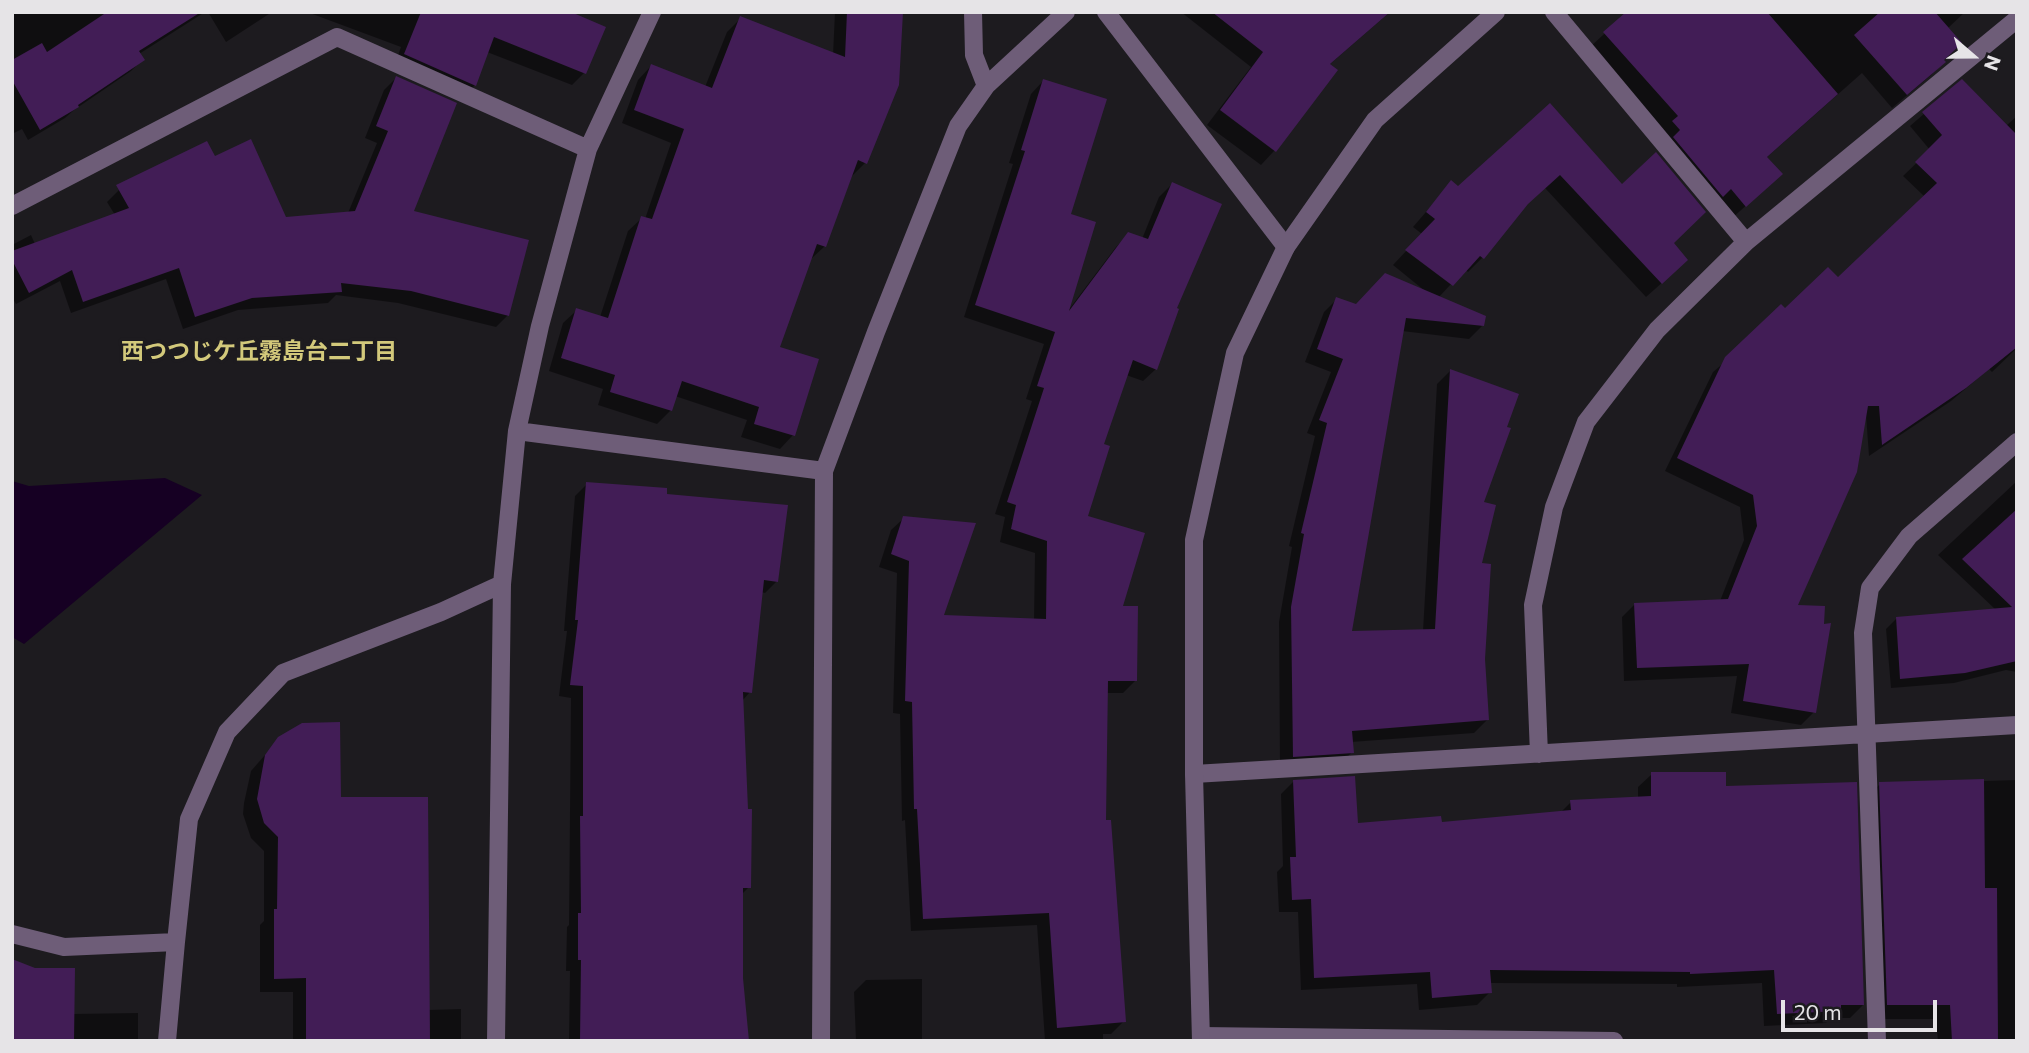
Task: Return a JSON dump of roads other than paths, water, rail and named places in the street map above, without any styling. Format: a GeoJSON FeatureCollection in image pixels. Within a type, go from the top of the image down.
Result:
{"type":"FeatureCollection","features":[{"type":"Feature","properties":{"kind":"street"},"geometry":{"type":"LineString","coordinates":[[496,1041],[502,584],[517,431],[540,326],[588,149],[652,12]]}},
{"type":"Feature","properties":{"kind":"street"},"geometry":{"type":"LineString","coordinates":[[973,12],[974,55],[986,86]]}},
{"type":"Feature","properties":{"kind":"street"},"geometry":{"type":"LineString","coordinates":[[821,1041],[824,471],[958,126],[986,86],[1066,12]]}},
{"type":"Feature","properties":{"kind":"street"},"geometry":{"type":"LineString","coordinates":[[1106,12],[1286,247]]}},
{"type":"Feature","properties":{"kind":"street"},"geometry":{"type":"LineString","coordinates":[[1496,12],[1376,120],[1286,247],[1235,353],[1194,540],[1194,774],[1201,1038],[1614,1041]]}},
{"type":"Feature","properties":{"kind":"street"},"geometry":{"type":"LineString","coordinates":[[1554,12],[1746,242]]}},
{"type":"Feature","properties":{"kind":"street"},"geometry":{"type":"LineString","coordinates":[[1539,754],[1533,605],[1554,507],[1586,422],[1657,330],[1746,242],[2017,19]]}},
{"type":"Feature","properties":{"kind":"street"},"geometry":{"type":"LineString","coordinates":[[12,206],[337,37],[588,149]]}},
{"type":"Feature","properties":{"kind":"street"},"geometry":{"type":"LineString","coordinates":[[517,431],[824,471]]}},
{"type":"Feature","properties":{"kind":"street"},"geometry":{"type":"LineString","coordinates":[[1877,1041],[1863,633],[1870,588],[1909,536],[2017,442]]}},
{"type":"Feature","properties":{"kind":"street"},"geometry":{"type":"LineString","coordinates":[[167,1041],[189,819],[227,732],[284,673],[441,612],[502,584]]}},
{"type":"Feature","properties":{"kind":"street"},"geometry":{"type":"LineString","coordinates":[[1194,774],[2017,725]]}},
{"type":"Feature","properties":{"kind":"street"},"geometry":{"type":"LineString","coordinates":[[12,934],[64,947],[176,943]]}},
{"type":"Feature","properties":{"kind":"district","name":"西つつじケ丘霧島台二丁目"},"geometry":{"type":"Point","coordinates":[259,351]}}]}
